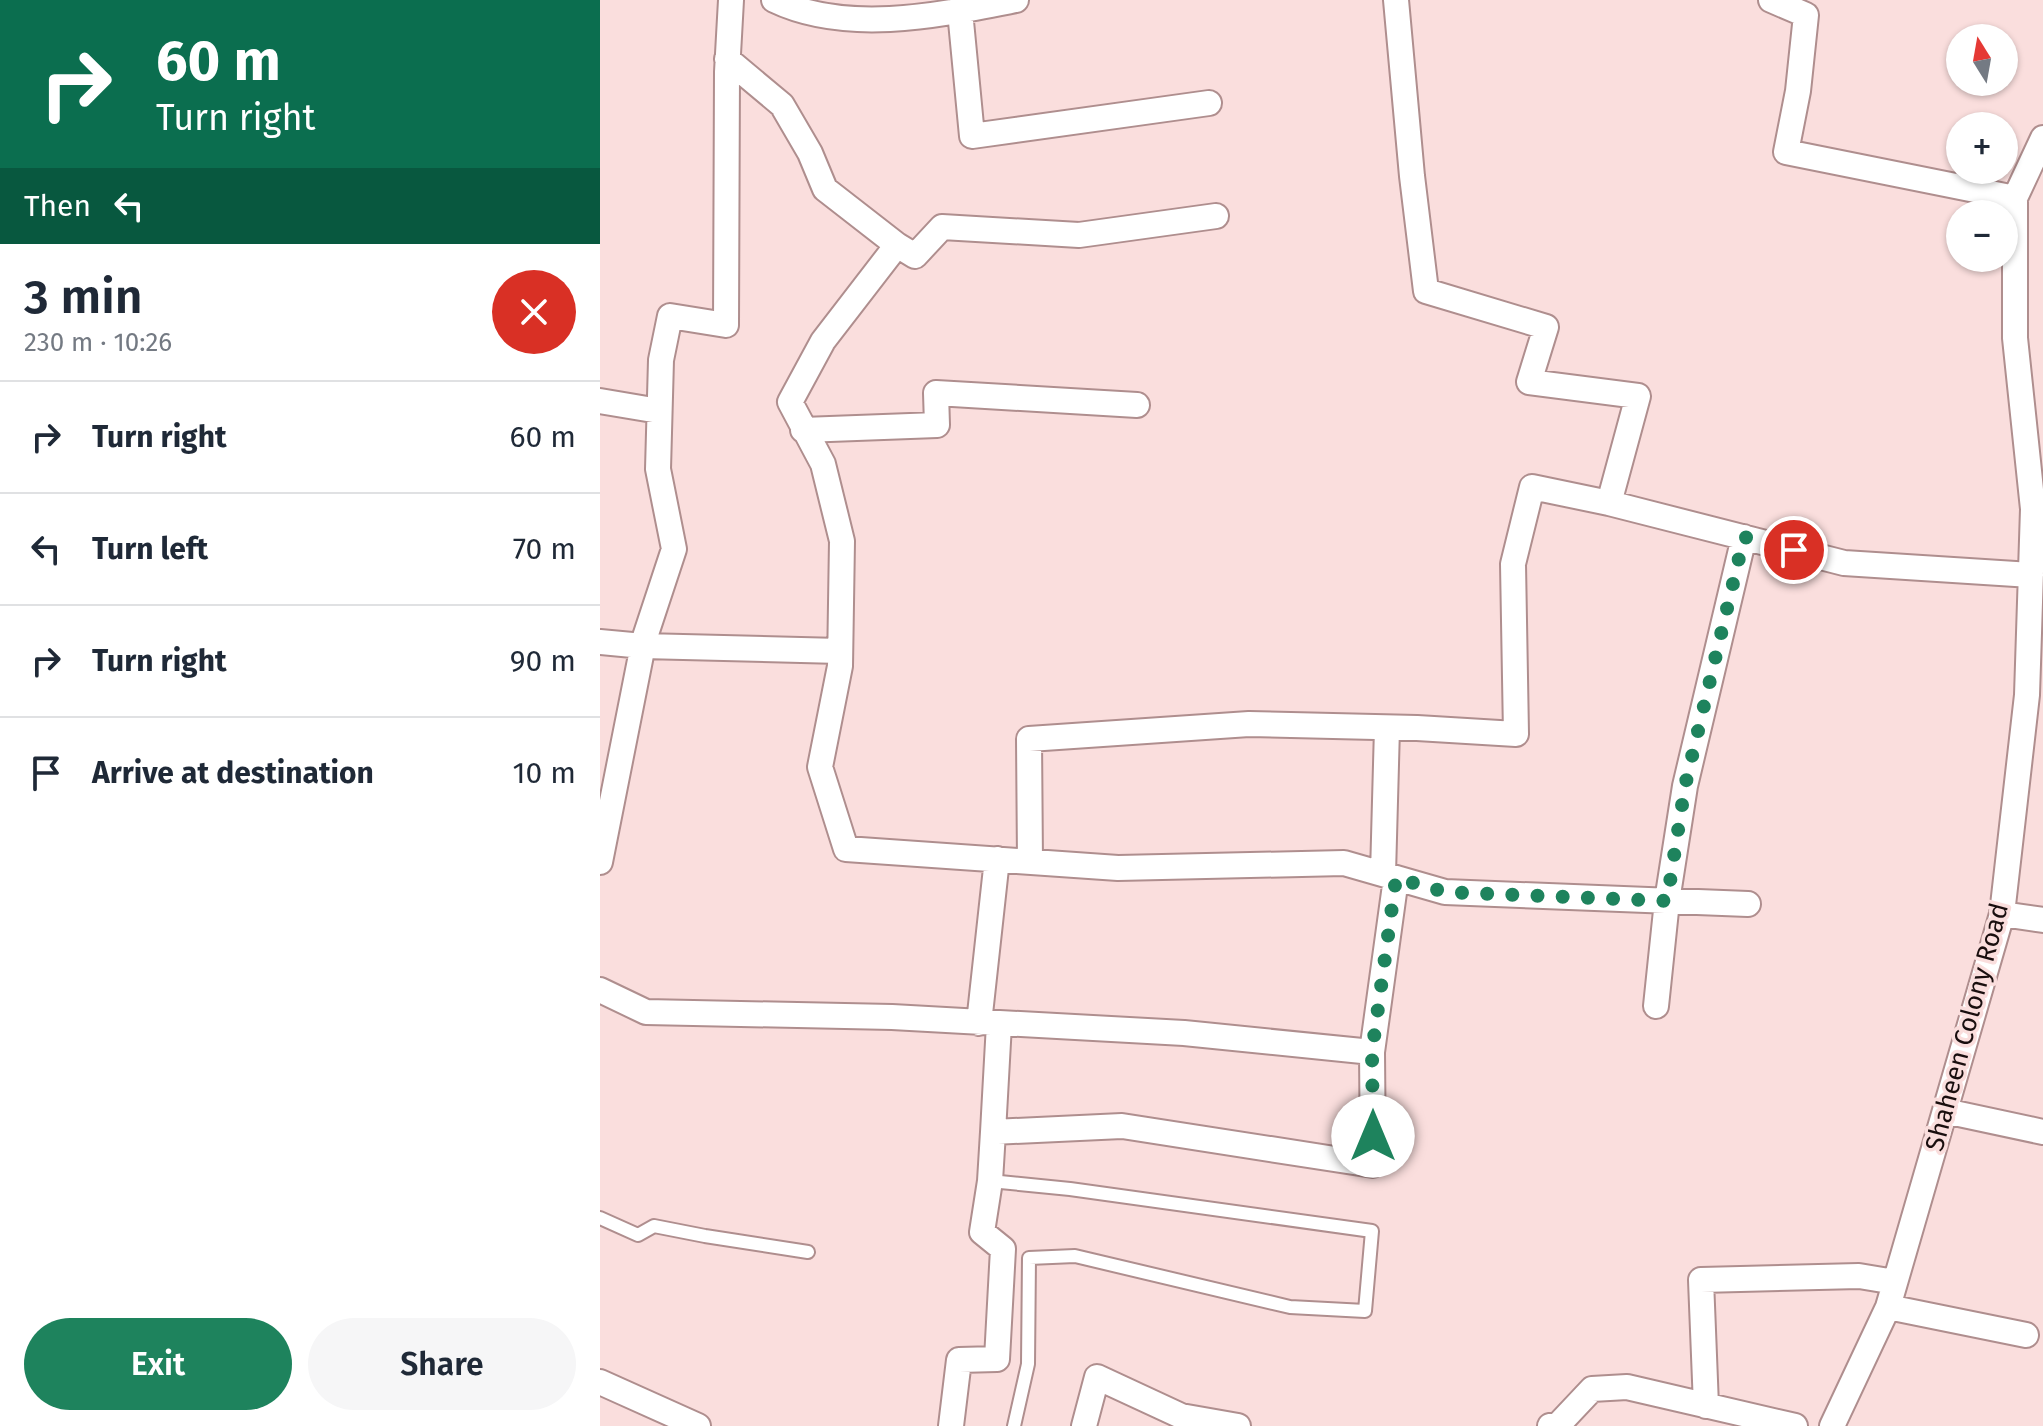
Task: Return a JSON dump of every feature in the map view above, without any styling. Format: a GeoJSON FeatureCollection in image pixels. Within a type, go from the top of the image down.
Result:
{"type":"FeatureCollection","features":[{"type":"Feature","properties":{"kind":"street"},"geometry":{"type":"LineString","coordinates":[[600,862],[643,646],[674,549],[658,469],[661,360],[670,316],[726,325],[727,59],[731,0]]}},
{"type":"Feature","properties":{"kind":"street"},"geometry":{"type":"LineString","coordinates":[[774,0],[836,19],[935,16],[1016,0]]}},
{"type":"Feature","properties":{"kind":"street"},"geometry":{"type":"LineString","coordinates":[[1396,0],[1426,291],[1546,327],[1529,382],[1638,396],[1609,503]]}},
{"type":"Feature","properties":{"kind":"street"},"geometry":{"type":"LineString","coordinates":[[1771,0],[1806,15],[1798,91],[1786,152],[2015,198]]}},
{"type":"Feature","properties":{"kind":"street"},"geometry":{"type":"LineString","coordinates":[[960,11],[972,136],[1209,103]]}},
{"type":"Feature","properties":{"kind":"street"},"geometry":{"type":"LineString","coordinates":[[727,59],[782,105],[810,153],[825,189],[915,256],[942,227],[1079,235],[1216,216]]}},
{"type":"Feature","properties":{"kind":"street","name":"Shaheen Colony Road"},"geometry":{"type":"LineString","coordinates":[[1832,1426],[1888,1307],[2002,914],[2027,695],[2036,476],[2033,417],[2015,338],[2015,198],[2043,138]]}},
{"type":"Feature","properties":{"kind":"street"},"geometry":{"type":"LineString","coordinates":[[897,245],[823,341],[790,402],[823,464],[842,541],[840,666],[820,767],[846,849],[1118,868],[1344,863],[1445,892],[1748,904]]}},
{"type":"Feature","properties":{"kind":"street"},"geometry":{"type":"LineString","coordinates":[[803,430],[937,425],[936,393],[1137,405]]}},
{"type":"Feature","properties":{"kind":"street"},"geometry":{"type":"LineString","coordinates":[[600,401],[659,411]]}},
{"type":"Feature","properties":{"kind":"street"},"geometry":{"type":"LineString","coordinates":[[1030,861],[1029,739],[1249,724],[1516,734],[1513,564],[1532,487],[1609,503],[1844,563],[2031,575]]}},
{"type":"Feature","properties":{"kind":"street"},"geometry":{"type":"LineString","coordinates":[[1656,1006],[1667,901],[1685,786],[1744,537]]}},
{"type":"Feature","properties":{"kind":"street"},"geometry":{"type":"LineString","coordinates":[[600,642],[840,651]]}},
{"type":"Feature","properties":{"kind":"street"},"geometry":{"type":"LineString","coordinates":[[993,1132],[1122,1126],[1373,1165],[1372,1052],[1389,876],[1387,728]]}},
{"type":"Feature","properties":{"kind":"street"},"geometry":{"type":"LineString","coordinates":[[951,1426],[959,1360],[997,1359],[1003,1249],[982,1232],[993,1132],[989,1023],[997,859]]}},
{"type":"Feature","properties":{"kind":"street"},"geometry":{"type":"LineString","coordinates":[[2002,914],[2043,920]]}},
{"type":"Feature","properties":{"kind":"street"},"geometry":{"type":"LineString","coordinates":[[600,990],[646,1012],[892,1017],[1184,1033],[1372,1052]]}},
{"type":"Feature","properties":{"kind":"street"},"geometry":{"type":"LineString","coordinates":[[1945,1111],[2043,1132]]}},
{"type":"Feature","properties":{"kind":"street"},"geometry":{"type":"LineString","coordinates":[[1706,1406],[1701,1280],[1859,1276],[1895,1282]]}},
{"type":"Feature","properties":{"kind":"street"},"geometry":{"type":"LineString","coordinates":[[1888,1307],[2026,1335]]}},
{"type":"Feature","properties":{"kind":"street"},"geometry":{"type":"LineString","coordinates":[[1084,1426],[1097,1377],[1181,1416],[1238,1426]]}},
{"type":"Feature","properties":{"kind":"street"},"geometry":{"type":"LineString","coordinates":[[600,1382],[698,1426]]}},
{"type":"Feature","properties":{"kind":"street"},"geometry":{"type":"LineString","coordinates":[[1550,1426],[1559,1424],[1592,1389],[1627,1387],[1795,1426]]}},
{"type":"Feature","properties":{"kind":"lane"},"geometry":{"type":"LineString","coordinates":[[990,1181],[1070,1189],[1372,1231],[1365,1311],[1290,1307],[1075,1256],[1029,1258],[1028,1364],[1014,1426]]}},
{"type":"Feature","properties":{"kind":"lane"},"geometry":{"type":"LineString","coordinates":[[600,1218],[638,1235],[654,1226],[808,1252]]}},
{"type":"Feature","properties":{"kind":"route"},"geometry":{"type":"LineString","coordinates":[[1373,1136],[1372,1052],[1396,878],[1445,892],[1667,901],[1685,786],[1744,537],[1794,550]]}}]}
